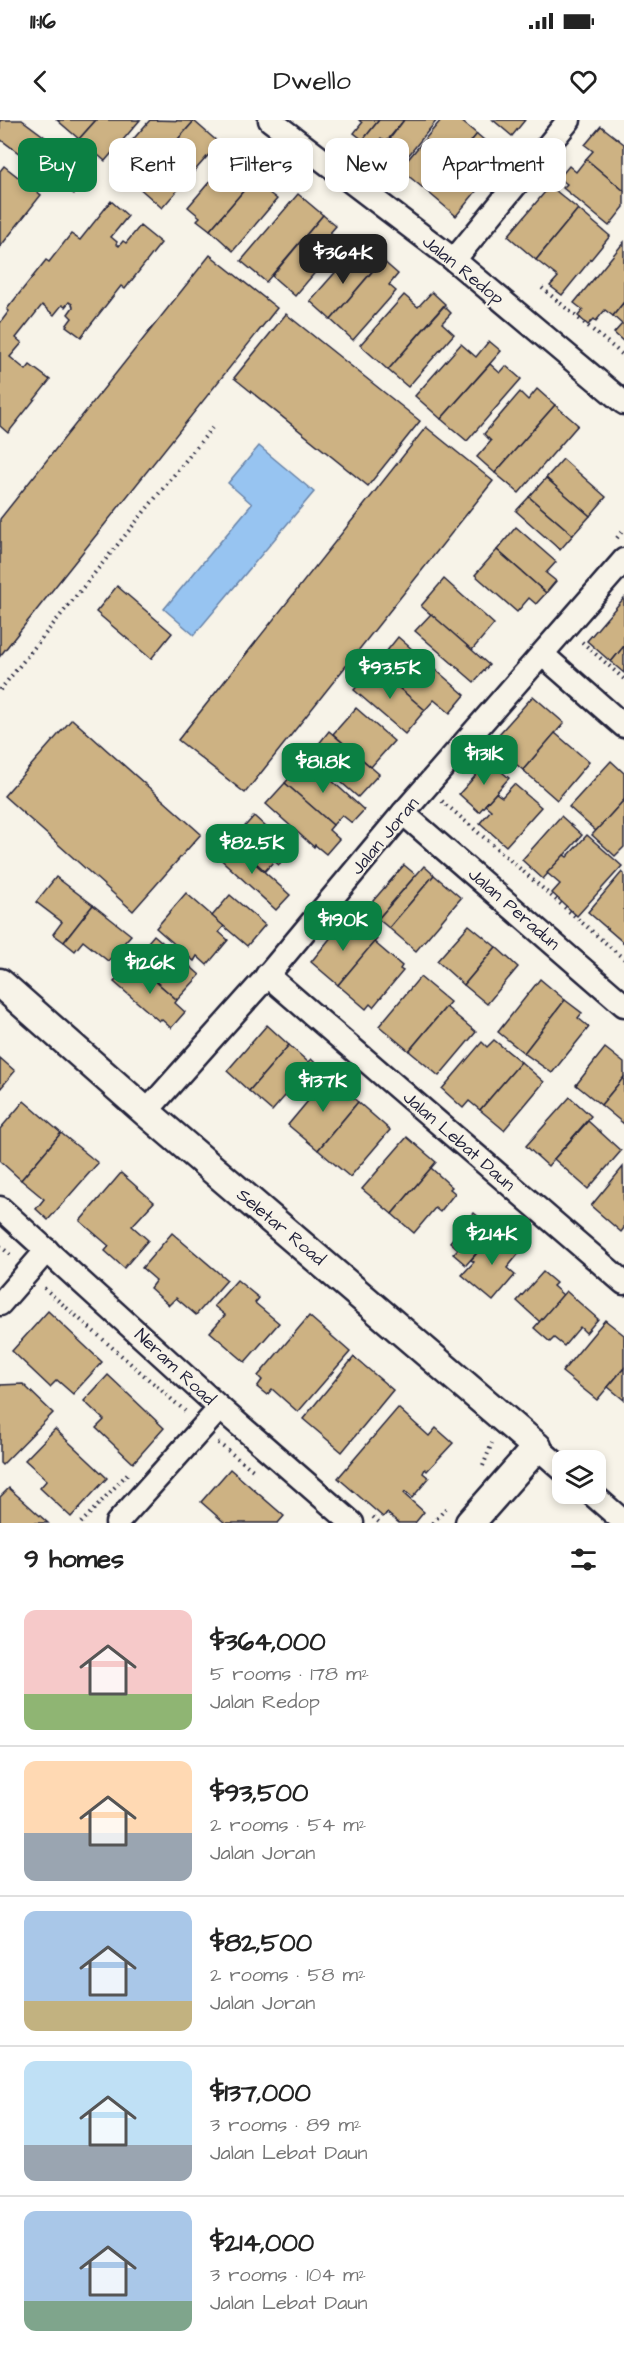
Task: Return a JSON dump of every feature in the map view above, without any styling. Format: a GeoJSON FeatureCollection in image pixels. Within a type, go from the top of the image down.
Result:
{"type":"FeatureCollection","features":[{"type":"Feature","properties":{"kind":"street","name":"Jalan Redop"},"geometry":{"type":"LineString","coordinates":[[270,120],[454,260],[624,403]]}},
{"type":"Feature","properties":{"kind":"street"},"geometry":{"type":"LineString","coordinates":[[454,260],[569,120]]}},
{"type":"Feature","properties":{"kind":"street","name":"Jalan Joran"},"geometry":{"type":"LineString","coordinates":[[146,1112],[624,560]]}},
{"type":"Feature","properties":{"kind":"street"},"geometry":{"type":"LineString","coordinates":[[543,655],[624,726]]}},
{"type":"Feature","properties":{"kind":"street","name":"Jalan Peradun"},"geometry":{"type":"LineString","coordinates":[[403,813],[624,1005]]}},
{"type":"Feature","properties":{"kind":"street","name":"Jalan Lebat Daun"},"geometry":{"type":"LineString","coordinates":[[267,975],[624,1284]]}},
{"type":"Feature","properties":{"kind":"street","name":"Seletar Road"},"geometry":{"type":"LineString","coordinates":[[0,983],[146,1112],[552,1461]]}},
{"type":"Feature","properties":{"kind":"street","name":"Neram Road"},"geometry":{"type":"LineString","coordinates":[[0,1208],[220,1408],[352,1523]]}},
{"type":"Feature","properties":{"kind":"street"},"geometry":{"type":"LineString","coordinates":[[0,1304],[47,1250]]}},
{"type":"Feature","properties":{"kind":"street"},"geometry":{"type":"LineString","coordinates":[[117,1523],[220,1408]]}},
{"type":"Feature","properties":{"kind":"street"},"geometry":{"type":"LineString","coordinates":[[470,1523],[537,1448]]}},
{"type":"Feature","properties":{"kind":"street"},"geometry":{"type":"LineString","coordinates":[[603,1504],[624,1522]]}},
{"type":"Feature","properties":{"kind":"path"},"geometry":{"type":"LineString","coordinates":[[542,288],[624,356]]}},
{"type":"Feature","properties":{"kind":"path"},"geometry":{"type":"LineString","coordinates":[[0,690],[212,428]]}},
{"type":"Feature","properties":{"kind":"path"},"geometry":{"type":"LineString","coordinates":[[577,637],[624,679]]}},
{"type":"Feature","properties":{"kind":"path"},"geometry":{"type":"LineString","coordinates":[[437,796],[624,959]]}},
{"type":"Feature","properties":{"kind":"path"},"geometry":{"type":"LineString","coordinates":[[0,1246],[203,1427],[220,1445],[257,1473]]}},
{"type":"Feature","properties":{"kind":"path"},"geometry":{"type":"LineString","coordinates":[[483,1467],[494,1438]]}},
{"type":"Feature","properties":{"kind":"path"},"geometry":{"type":"LineString","coordinates":[[433,1523],[454,1499]]}},
{"type":"Feature","properties":{"kind":"water"},"geometry":{"type":"Polygon","coordinates":[[[259,446],[314,492],[194,635],[164,609],[252,504],[228,483],[259,446]]]}},
{"type":"Feature","properties":{"kind":"building"},"geometry":{"type":"Polygon","coordinates":[[[0,120],[22,120],[46,138],[18,138],[18,152],[0,139],[0,120]]]}},
{"type":"Feature","properties":{"kind":"building"},"geometry":{"type":"Polygon","coordinates":[[[57,120],[96,120],[78,138],[57,120]]]}},
{"type":"Feature","properties":{"kind":"building"},"geometry":{"type":"Polygon","coordinates":[[[96,120],[140,120],[125,138],[109,138],[109,156],[105,161],[97,154],[97,138],[80,138],[96,120]]]}},
{"type":"Feature","properties":{"kind":"building"},"geometry":{"type":"Polygon","coordinates":[[[150,120],[194,121],[179,138],[134,138],[150,120]]]}},
{"type":"Feature","properties":{"kind":"building"},"geometry":{"type":"Polygon","coordinates":[[[359,120],[379,120],[365,138],[354,133],[362,123],[359,120]]]}},
{"type":"Feature","properties":{"kind":"building"},"geometry":{"type":"Polygon","coordinates":[[[379,120],[404,120],[389,138],[365,138],[379,120]]]}},
{"type":"Feature","properties":{"kind":"building"},"geometry":{"type":"Polygon","coordinates":[[[404,120],[437,120],[409,155],[409,138],[390,138],[404,120]]]}},
{"type":"Feature","properties":{"kind":"building"},"geometry":{"type":"Polygon","coordinates":[[[441,120],[460,120],[477,134],[474,138],[426,138],[441,120]]]}},
{"type":"Feature","properties":{"kind":"building"},"geometry":{"type":"Polygon","coordinates":[[[493,120],[525,120],[512,136],[493,120]]]}},
{"type":"Feature","properties":{"kind":"building"},"geometry":{"type":"Polygon","coordinates":[[[194,121],[213,138],[208,138],[208,156],[196,169],[196,138],[179,138],[194,121]]]}},
{"type":"Feature","properties":{"kind":"building"},"geometry":{"type":"Polygon","coordinates":[[[601,126],[624,144],[624,191],[586,159],[593,151],[585,145],[601,126]]]}},
{"type":"Feature","properties":{"kind":"building"},"geometry":{"type":"Polygon","coordinates":[[[421,144],[421,186],[409,176],[409,158],[421,144]]]}},
{"type":"Feature","properties":{"kind":"building"},"geometry":{"type":"Polygon","coordinates":[[[586,159],[624,191],[624,207],[609,226],[566,190],[566,170],[569,166],[576,172],[586,159]]]}},
{"type":"Feature","properties":{"kind":"building"},"geometry":{"type":"Polygon","coordinates":[[[4,166],[18,177],[18,192],[37,192],[41,195],[0,247],[0,171],[4,166]]]}},
{"type":"Feature","properties":{"kind":"building"},"geometry":{"type":"Polygon","coordinates":[[[208,184],[208,192],[243,192],[210,230],[197,220],[200,217],[188,207],[208,184]]]}},
{"type":"Feature","properties":{"kind":"building"},"geometry":{"type":"Polygon","coordinates":[[[144,192],[176,192],[162,208],[144,192]]]}},
{"type":"Feature","properties":{"kind":"building"},"geometry":{"type":"Polygon","coordinates":[[[243,192],[268,192],[277,199],[233,251],[210,230],[243,192]]]}},
{"type":"Feature","properties":{"kind":"building"},"geometry":{"type":"Polygon","coordinates":[[[430,192],[476,192],[456,216],[430,192]]]}},
{"type":"Feature","properties":{"kind":"building"},"geometry":{"type":"Polygon","coordinates":[[[545,192],[557,192],[578,209],[536,260],[508,236],[545,192]]]}},
{"type":"Feature","properties":{"kind":"building"},"geometry":{"type":"Polygon","coordinates":[[[298,194],[323,215],[266,282],[241,261],[298,194]]]}},
{"type":"Feature","properties":{"kind":"building"},"geometry":{"type":"Polygon","coordinates":[[[111,201],[128,216],[111,237],[117,242],[116,244],[119,246],[123,241],[126,243],[140,226],[161,243],[125,289],[121,286],[81,337],[66,326],[72,318],[68,314],[73,307],[72,304],[69,302],[65,307],[62,305],[54,315],[42,305],[16,338],[22,343],[10,357],[26,370],[30,365],[50,380],[8,433],[0,426],[0,323],[9,311],[7,309],[46,260],[49,262],[71,234],[80,240],[111,201]]]}},
{"type":"Feature","properties":{"kind":"building"},"geometry":{"type":"Polygon","coordinates":[[[578,209],[610,236],[562,295],[550,286],[558,277],[536,260],[578,209]]]}},
{"type":"Feature","properties":{"kind":"building"},"geometry":{"type":"Polygon","coordinates":[[[323,215],[336,226],[330,233],[341,242],[295,296],[272,276],[323,215]]]}},
{"type":"Feature","properties":{"kind":"building"},"geometry":{"type":"Polygon","coordinates":[[[624,242],[624,302],[613,316],[605,310],[596,321],[594,319],[588,325],[578,316],[583,310],[574,303],[624,242]]]}},
{"type":"Feature","properties":{"kind":"building"},"geometry":{"type":"Polygon","coordinates":[[[355,250],[375,268],[331,320],[310,301],[355,250]]]}},
{"type":"Feature","properties":{"kind":"building"},"geometry":{"type":"Polygon","coordinates":[[[210,255],[277,308],[0,656],[0,519],[210,255]]]}},
{"type":"Feature","properties":{"kind":"building"},"geometry":{"type":"Polygon","coordinates":[[[382,260],[398,274],[389,285],[396,291],[353,340],[331,320],[382,260]]]}},
{"type":"Feature","properties":{"kind":"building"},"geometry":{"type":"Polygon","coordinates":[[[432,292],[445,304],[388,370],[360,345],[404,295],[418,307],[432,292]]]}},
{"type":"Feature","properties":{"kind":"building"},"geometry":{"type":"Polygon","coordinates":[[[624,302],[624,342],[614,333],[622,324],[613,316],[624,302]]]}},
{"type":"Feature","properties":{"kind":"building"},"geometry":{"type":"Polygon","coordinates":[[[444,306],[451,313],[442,323],[454,334],[408,387],[388,370],[444,306]]]}},
{"type":"Feature","properties":{"kind":"building"},"geometry":{"type":"Polygon","coordinates":[[[286,314],[420,421],[368,486],[234,378],[286,314]]]}},
{"type":"Feature","properties":{"kind":"building"},"geometry":{"type":"Polygon","coordinates":[[[489,341],[501,351],[441,419],[415,396],[461,344],[476,357],[489,341]]]}},
{"type":"Feature","properties":{"kind":"building"},"geometry":{"type":"Polygon","coordinates":[[[490,364],[500,373],[506,366],[521,379],[467,441],[441,419],[490,364]]]}},
{"type":"Feature","properties":{"kind":"building"},"geometry":{"type":"Polygon","coordinates":[[[537,389],[555,405],[495,473],[477,457],[491,441],[484,434],[520,392],[528,400],[537,389]]]}},
{"type":"Feature","properties":{"kind":"building"},"geometry":{"type":"Polygon","coordinates":[[[555,405],[578,425],[519,493],[495,473],[555,405]]]}},
{"type":"Feature","properties":{"kind":"building"},"geometry":{"type":"Polygon","coordinates":[[[426,427],[493,481],[245,793],[178,740],[426,427]]]}},
{"type":"Feature","properties":{"kind":"building"},"geometry":{"type":"Polygon","coordinates":[[[563,459],[606,497],[590,516],[546,478],[563,459]]]}},
{"type":"Feature","properties":{"kind":"building"},"geometry":{"type":"Polygon","coordinates":[[[546,478],[590,516],[573,535],[529,497],[546,478]]]}},
{"type":"Feature","properties":{"kind":"building"},"geometry":{"type":"Polygon","coordinates":[[[529,497],[573,535],[560,550],[516,511],[529,497]]]}},
{"type":"Feature","properties":{"kind":"building"},"geometry":{"type":"Polygon","coordinates":[[[516,527],[556,562],[546,573],[556,581],[546,593],[497,550],[516,527]]]}},
{"type":"Feature","properties":{"kind":"building"},"geometry":{"type":"Polygon","coordinates":[[[497,550],[546,593],[536,604],[529,598],[517,612],[475,575],[497,550]]]}},
{"type":"Feature","properties":{"kind":"building"},"geometry":{"type":"Polygon","coordinates":[[[444,579],[494,624],[472,650],[421,606],[444,579]]]}},
{"type":"Feature","properties":{"kind":"building"},"geometry":{"type":"Polygon","coordinates":[[[117,586],[172,633],[151,659],[96,612],[117,586]]]}},
{"type":"Feature","properties":{"kind":"building"},"geometry":{"type":"Polygon","coordinates":[[[624,598],[624,646],[611,662],[587,641],[624,598]]]}},
{"type":"Feature","properties":{"kind":"building"},"geometry":{"type":"Polygon","coordinates":[[[431,614],[489,665],[474,682],[415,631],[431,614]]]}},
{"type":"Feature","properties":{"kind":"building"},"geometry":{"type":"Polygon","coordinates":[[[398,637],[465,695],[450,713],[434,700],[425,710],[374,667],[398,637]]]}},
{"type":"Feature","properties":{"kind":"building"},"geometry":{"type":"Polygon","coordinates":[[[624,646],[624,673],[611,662],[624,646]]]}},
{"type":"Feature","properties":{"kind":"building"},"geometry":{"type":"Polygon","coordinates":[[[374,667],[425,710],[405,734],[354,690],[374,667]]]}},
{"type":"Feature","properties":{"kind":"building"},"geometry":{"type":"Polygon","coordinates":[[[533,696],[564,723],[523,770],[491,743],[533,696]]]}},
{"type":"Feature","properties":{"kind":"building"},"geometry":{"type":"Polygon","coordinates":[[[356,708],[394,741],[371,767],[333,734],[356,708]]]}},
{"type":"Feature","properties":{"kind":"building"},"geometry":{"type":"Polygon","coordinates":[[[72,719],[201,834],[133,911],[4,796],[72,719]]]}},
{"type":"Feature","properties":{"kind":"building"},"geometry":{"type":"Polygon","coordinates":[[[329,731],[379,774],[358,797],[310,755],[329,731]]]}},
{"type":"Feature","properties":{"kind":"building"},"geometry":{"type":"Polygon","coordinates":[[[555,733],[589,762],[557,800],[523,770],[555,733]]]}},
{"type":"Feature","properties":{"kind":"building"},"geometry":{"type":"Polygon","coordinates":[[[307,758],[364,810],[352,823],[342,815],[333,825],[285,783],[307,758]]]}},
{"type":"Feature","properties":{"kind":"building"},"geometry":{"type":"Polygon","coordinates":[[[489,761],[509,778],[479,812],[459,794],[489,761]]]}},
{"type":"Feature","properties":{"kind":"building"},"geometry":{"type":"Polygon","coordinates":[[[611,761],[624,773],[624,800],[596,831],[569,807],[611,761]]]}},
{"type":"Feature","properties":{"kind":"building"},"geometry":{"type":"Polygon","coordinates":[[[285,783],[333,825],[329,830],[339,839],[326,854],[315,845],[314,847],[266,804],[285,783]]]}},
{"type":"Feature","properties":{"kind":"building"},"geometry":{"type":"Polygon","coordinates":[[[514,784],[541,807],[506,846],[480,823],[491,810],[485,805],[496,793],[502,797],[514,784]]]}},
{"type":"Feature","properties":{"kind":"building"},"geometry":{"type":"Polygon","coordinates":[[[624,800],[624,847],[615,856],[592,835],[624,800]]]}},
{"type":"Feature","properties":{"kind":"building"},"geometry":{"type":"Polygon","coordinates":[[[254,816],[290,849],[279,865],[274,861],[265,871],[232,841],[254,816]]]}},
{"type":"Feature","properties":{"kind":"building"},"geometry":{"type":"Polygon","coordinates":[[[561,816],[582,835],[543,879],[522,860],[561,816]]]}},
{"type":"Feature","properties":{"kind":"building"},"geometry":{"type":"Polygon","coordinates":[[[587,835],[622,866],[577,916],[552,893],[560,884],[547,873],[564,855],[567,857],[587,835]]]}},
{"type":"Feature","properties":{"kind":"building"},"geometry":{"type":"Polygon","coordinates":[[[228,839],[290,895],[276,910],[215,854],[228,839]]]}},
{"type":"Feature","properties":{"kind":"building"},"geometry":{"type":"Polygon","coordinates":[[[404,865],[416,875],[378,919],[366,909],[404,865]]]}},
{"type":"Feature","properties":{"kind":"building"},"geometry":{"type":"Polygon","coordinates":[[[424,866],[434,875],[389,928],[378,919],[424,866]]]}},
{"type":"Feature","properties":{"kind":"building"},"geometry":{"type":"Polygon","coordinates":[[[622,872],[624,874],[624,943],[588,912],[622,872]]]}},
{"type":"Feature","properties":{"kind":"building"},"geometry":{"type":"Polygon","coordinates":[[[434,875],[461,898],[416,951],[389,928],[434,875]]]}},
{"type":"Feature","properties":{"kind":"building"},"geometry":{"type":"Polygon","coordinates":[[[56,877],[93,905],[64,942],[53,934],[62,922],[36,902],[56,877]]]}},
{"type":"Feature","properties":{"kind":"building"},"geometry":{"type":"Polygon","coordinates":[[[186,893],[224,926],[219,932],[228,940],[207,965],[197,956],[194,961],[156,928],[186,893]]]}},
{"type":"Feature","properties":{"kind":"building"},"geometry":{"type":"Polygon","coordinates":[[[230,895],[265,925],[247,946],[212,916],[230,895]]]}},
{"type":"Feature","properties":{"kind":"building"},"geometry":{"type":"Polygon","coordinates":[[[93,905],[131,935],[108,961],[83,941],[75,951],[64,942],[93,905]]]}},
{"type":"Feature","properties":{"kind":"building"},"geometry":{"type":"Polygon","coordinates":[[[345,920],[360,932],[363,928],[377,939],[338,985],[311,962],[345,920]]]}},
{"type":"Feature","properties":{"kind":"building"},"geometry":{"type":"Polygon","coordinates":[[[469,925],[496,947],[464,985],[437,961],[469,925]]]}},
{"type":"Feature","properties":{"kind":"building"},"geometry":{"type":"Polygon","coordinates":[[[154,935],[200,975],[177,1000],[132,961],[154,935]]]}},
{"type":"Feature","properties":{"kind":"building"},"geometry":{"type":"Polygon","coordinates":[[[374,942],[402,966],[400,969],[403,971],[373,1007],[370,1004],[366,1009],[338,985],[374,942]]]}},
{"type":"Feature","properties":{"kind":"building"},"geometry":{"type":"Polygon","coordinates":[[[496,947],[518,967],[487,1004],[464,985],[496,947]]]}},
{"type":"Feature","properties":{"kind":"building"},"geometry":{"type":"Polygon","coordinates":[[[132,961],[177,1000],[175,1003],[185,1012],[171,1028],[161,1019],[159,1021],[114,982],[132,961]]]}},
{"type":"Feature","properties":{"kind":"building"},"geometry":{"type":"Polygon","coordinates":[[[420,977],[450,1002],[409,1051],[379,1026],[420,977]]]}},
{"type":"Feature","properties":{"kind":"building"},"geometry":{"type":"Polygon","coordinates":[[[540,979],[565,1000],[524,1053],[498,1032],[540,979]]]}},
{"type":"Feature","properties":{"kind":"building"},"geometry":{"type":"Polygon","coordinates":[[[565,1000],[582,1013],[578,1018],[589,1027],[552,1073],[524,1053],[565,1000]]]}},
{"type":"Feature","properties":{"kind":"building"},"geometry":{"type":"Polygon","coordinates":[[[446,1007],[476,1032],[439,1076],[409,1051],[446,1007]]]}},
{"type":"Feature","properties":{"kind":"building"},"geometry":{"type":"Polygon","coordinates":[[[267,1025],[289,1045],[249,1091],[227,1071],[267,1025]]]}},
{"type":"Feature","properties":{"kind":"building"},"geometry":{"type":"Polygon","coordinates":[[[494,1040],[521,1062],[480,1110],[469,1101],[463,1108],[442,1089],[482,1042],[487,1047],[494,1040]]]}},
{"type":"Feature","properties":{"kind":"building"},"geometry":{"type":"Polygon","coordinates":[[[289,1045],[308,1062],[311,1059],[323,1070],[307,1089],[298,1081],[272,1111],[249,1091],[289,1045]]]}},
{"type":"Feature","properties":{"kind":"building"},"geometry":{"type":"Polygon","coordinates":[[[605,1048],[624,1063],[624,1077],[601,1105],[576,1085],[605,1048]]]}},
{"type":"Feature","properties":{"kind":"building"},"geometry":{"type":"Polygon","coordinates":[[[0,1058],[15,1071],[0,1089],[0,1058]]]}},
{"type":"Feature","properties":{"kind":"building"},"geometry":{"type":"Polygon","coordinates":[[[521,1062],[544,1082],[504,1130],[480,1110],[521,1062]]]}},
{"type":"Feature","properties":{"kind":"building"},"geometry":{"type":"Polygon","coordinates":[[[328,1077],[358,1102],[318,1150],[288,1125],[328,1077]]]}},
{"type":"Feature","properties":{"kind":"building"},"geometry":{"type":"Polygon","coordinates":[[[624,1077],[624,1124],[601,1105],[624,1077]]]}},
{"type":"Feature","properties":{"kind":"building"},"geometry":{"type":"Polygon","coordinates":[[[570,1097],[591,1116],[548,1166],[526,1146],[570,1097]]]}},
{"type":"Feature","properties":{"kind":"building"},"geometry":{"type":"Polygon","coordinates":[[[24,1101],[61,1133],[21,1180],[0,1161],[0,1129],[24,1101]]]}},
{"type":"Feature","properties":{"kind":"building"},"geometry":{"type":"Polygon","coordinates":[[[358,1102],[390,1130],[350,1177],[318,1150],[358,1102]]]}},
{"type":"Feature","properties":{"kind":"building"},"geometry":{"type":"Polygon","coordinates":[[[588,1121],[621,1151],[588,1189],[554,1159],[588,1121]]]}},
{"type":"Feature","properties":{"kind":"building"},"geometry":{"type":"Polygon","coordinates":[[[61,1133],[98,1163],[48,1220],[36,1209],[44,1199],[21,1180],[61,1133]]]}},
{"type":"Feature","properties":{"kind":"building"},"geometry":{"type":"Polygon","coordinates":[[[407,1137],[436,1162],[392,1214],[362,1189],[407,1137]]]}},
{"type":"Feature","properties":{"kind":"building"},"geometry":{"type":"Polygon","coordinates":[[[623,1167],[624,1228],[621,1232],[591,1206],[623,1167]]]}},
{"type":"Feature","properties":{"kind":"building"},"geometry":{"type":"Polygon","coordinates":[[[431,1168],[452,1187],[450,1189],[455,1193],[440,1212],[435,1208],[414,1233],[392,1214],[431,1168]]]}},
{"type":"Feature","properties":{"kind":"building"},"geometry":{"type":"Polygon","coordinates":[[[121,1173],[154,1202],[132,1226],[148,1240],[124,1268],[105,1251],[109,1246],[80,1221],[121,1173]]]}},
{"type":"Feature","properties":{"kind":"building"},"geometry":{"type":"Polygon","coordinates":[[[474,1213],[496,1231],[466,1265],[453,1254],[458,1249],[450,1242],[474,1213]]]}},
{"type":"Feature","properties":{"kind":"building"},"geometry":{"type":"Polygon","coordinates":[[[496,1231],[520,1252],[507,1268],[515,1275],[493,1301],[462,1275],[474,1262],[471,1260],[496,1231]]]}},
{"type":"Feature","properties":{"kind":"building"},"geometry":{"type":"Polygon","coordinates":[[[172,1233],[227,1280],[196,1315],[176,1298],[169,1305],[150,1288],[156,1280],[142,1268],[172,1233]]]}},
{"type":"Feature","properties":{"kind":"building"},"geometry":{"type":"Polygon","coordinates":[[[543,1272],[556,1283],[553,1286],[563,1295],[540,1322],[517,1301],[543,1272]]]}},
{"type":"Feature","properties":{"kind":"building"},"geometry":{"type":"Polygon","coordinates":[[[237,1280],[259,1298],[255,1303],[279,1323],[245,1362],[210,1332],[225,1315],[214,1306],[237,1280]]]}},
{"type":"Feature","properties":{"kind":"building"},"geometry":{"type":"Polygon","coordinates":[[[566,1291],[598,1319],[586,1333],[580,1327],[564,1346],[554,1338],[550,1342],[534,1328],[566,1291]]]}},
{"type":"Feature","properties":{"kind":"building"},"geometry":{"type":"Polygon","coordinates":[[[48,1311],[102,1362],[73,1394],[57,1380],[50,1387],[12,1351],[48,1311]]]}},
{"type":"Feature","properties":{"kind":"building"},"geometry":{"type":"Polygon","coordinates":[[[309,1316],[350,1352],[298,1412],[272,1389],[267,1395],[257,1387],[262,1380],[258,1376],[309,1316]]]}},
{"type":"Feature","properties":{"kind":"building"},"geometry":{"type":"Polygon","coordinates":[[[605,1320],[624,1335],[624,1368],[597,1400],[562,1372],[605,1320]]]}},
{"type":"Feature","properties":{"kind":"building"},"geometry":{"type":"Polygon","coordinates":[[[354,1357],[393,1390],[342,1452],[303,1419],[354,1357]]]}},
{"type":"Feature","properties":{"kind":"building"},"geometry":{"type":"Polygon","coordinates":[[[624,1368],[624,1400],[608,1387],[624,1368]]]}},
{"type":"Feature","properties":{"kind":"building"},"geometry":{"type":"Polygon","coordinates":[[[108,1375],[164,1428],[133,1463],[96,1428],[104,1420],[84,1401],[108,1375]]]}},
{"type":"Feature","properties":{"kind":"building"},"geometry":{"type":"Polygon","coordinates":[[[23,1384],[53,1413],[2,1465],[0,1463],[0,1385],[23,1384]]]}},
{"type":"Feature","properties":{"kind":"building"},"geometry":{"type":"Polygon","coordinates":[[[398,1408],[429,1436],[436,1428],[453,1443],[427,1471],[425,1469],[423,1473],[429,1478],[412,1498],[405,1492],[404,1494],[424,1512],[415,1523],[399,1523],[387,1513],[383,1517],[338,1478],[398,1408]]]}},
{"type":"Feature","properties":{"kind":"building"},"geometry":{"type":"Polygon","coordinates":[[[55,1429],[107,1478],[71,1517],[40,1488],[47,1480],[25,1460],[55,1429]]]}},
{"type":"Feature","properties":{"kind":"building"},"geometry":{"type":"Polygon","coordinates":[[[230,1469],[284,1516],[278,1523],[225,1523],[201,1502],[230,1469]]]}},
{"type":"Feature","properties":{"kind":"building"},"geometry":{"type":"Polygon","coordinates":[[[9,1488],[48,1523],[0,1523],[0,1497],[9,1488]]]}}]}
